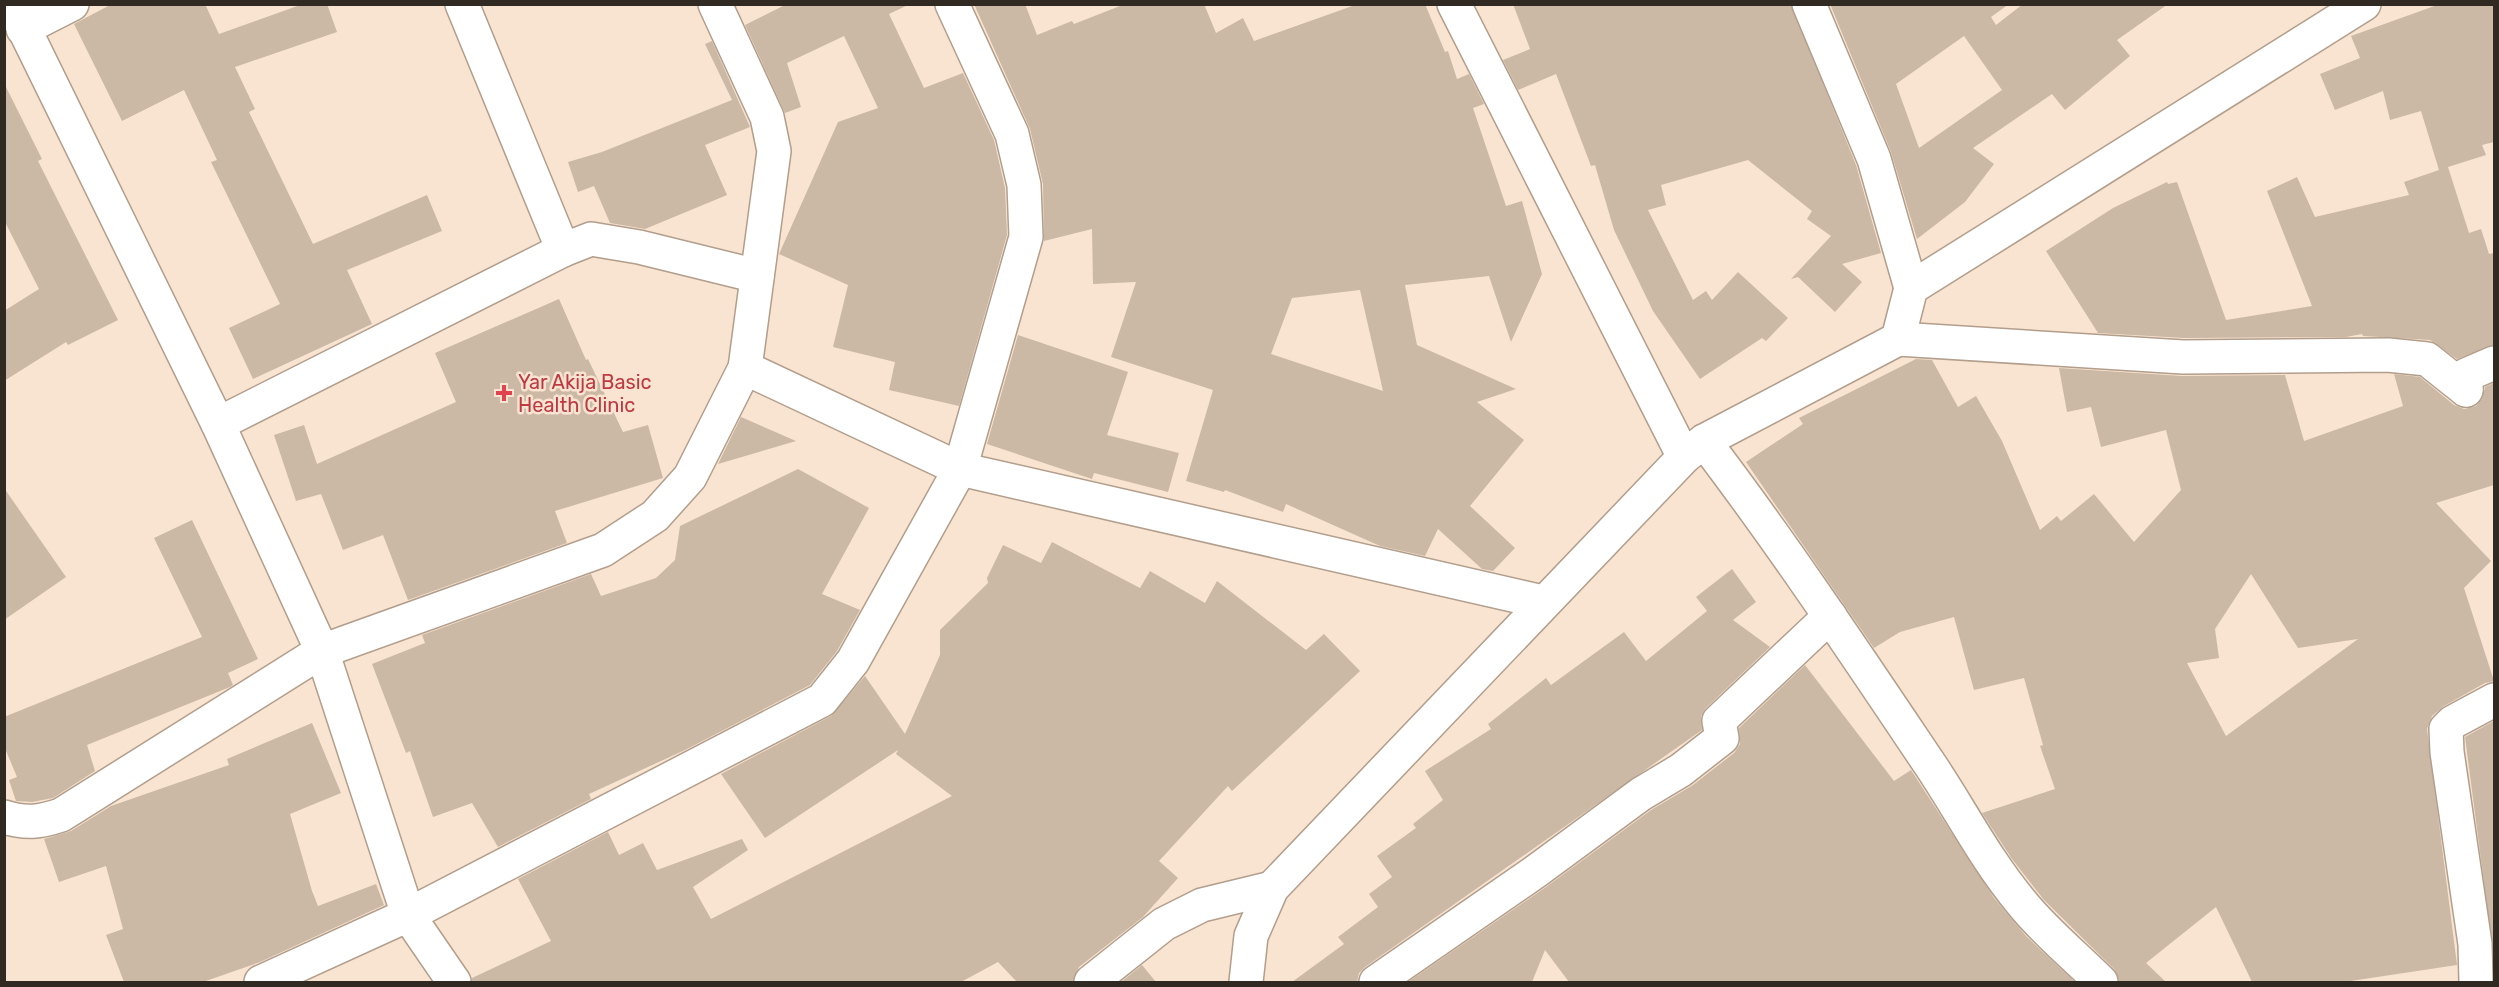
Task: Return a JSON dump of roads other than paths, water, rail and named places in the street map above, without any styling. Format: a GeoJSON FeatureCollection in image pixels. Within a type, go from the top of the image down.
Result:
{"type":"FeatureCollection","features":[{"type":"Feature","properties":{"kind":"street"},"geometry":{"type":"LineString","coordinates":[[72,4],[17,17],[218,424],[322,651],[408,915],[454,982]]}},
{"type":"Feature","properties":{"kind":"street"},"geometry":{"type":"LineString","coordinates":[[462,4],[563,250]]}},
{"type":"Feature","properties":{"kind":"street"},"geometry":{"type":"LineString","coordinates":[[4,817],[20,822],[41,822],[61,815],[322,651],[603,550],[655,516],[690,477],[745,368],[774,151],[767,117],[716,4]]}},
{"type":"Feature","properties":{"kind":"street"},"geometry":{"type":"LineString","coordinates":[[261,982],[408,915],[822,700],[853,661],[960,469],[1026,237],[1024,185],[1012,134],[952,4]]}},
{"type":"Feature","properties":{"kind":"street"},"geometry":{"type":"LineString","coordinates":[[1454,4],[1694,449],[1767,524],[1942,783],[1996,870],[2022,904],[2101,982]]}},
{"type":"Feature","properties":{"kind":"street"},"geometry":{"type":"LineString","coordinates":[[1809,4],[1874,159],[1911,288],[1898,339]]}},
{"type":"Feature","properties":{"kind":"street"},"geometry":{"type":"LineString","coordinates":[[1911,288],[2364,4]]}},
{"type":"Feature","properties":{"kind":"street"},"geometry":{"type":"LineString","coordinates":[[218,424],[563,250],[591,239],[639,247],[757,276]]}},
{"type":"Feature","properties":{"kind":"street"},"geometry":{"type":"LineString","coordinates":[[1246,982],[1251,936],[1272,888],[1543,602],[1694,449],[1898,339],[2183,357],[2388,355],[2427,359],[2466,390],[2466,375],[2494,363]]}},
{"type":"Feature","properties":{"kind":"street"},"geometry":{"type":"LineString","coordinates":[[745,368],[960,469],[1543,602]]}},
{"type":"Feature","properties":{"kind":"street"},"geometry":{"type":"LineString","coordinates":[[1376,982],[1535,872],[1641,794],[1681,770],[1722,738],[1719,721],[1830,616]]}},
{"type":"Feature","properties":{"kind":"street"},"geometry":{"type":"LineString","coordinates":[[2476,982],[2475,944],[2448,763],[2446,729],[2454,722],[2494,700]]}},
{"type":"Feature","properties":{"kind":"street"},"geometry":{"type":"LineString","coordinates":[[1091,982],[1164,924],[1202,905],[1272,888]]}},
{"type":"Feature","properties":{"kind":"place","name":"Yar Akija Basic Health Clinic"},"geometry":{"type":"Point","coordinates":[504,393]}}]}
